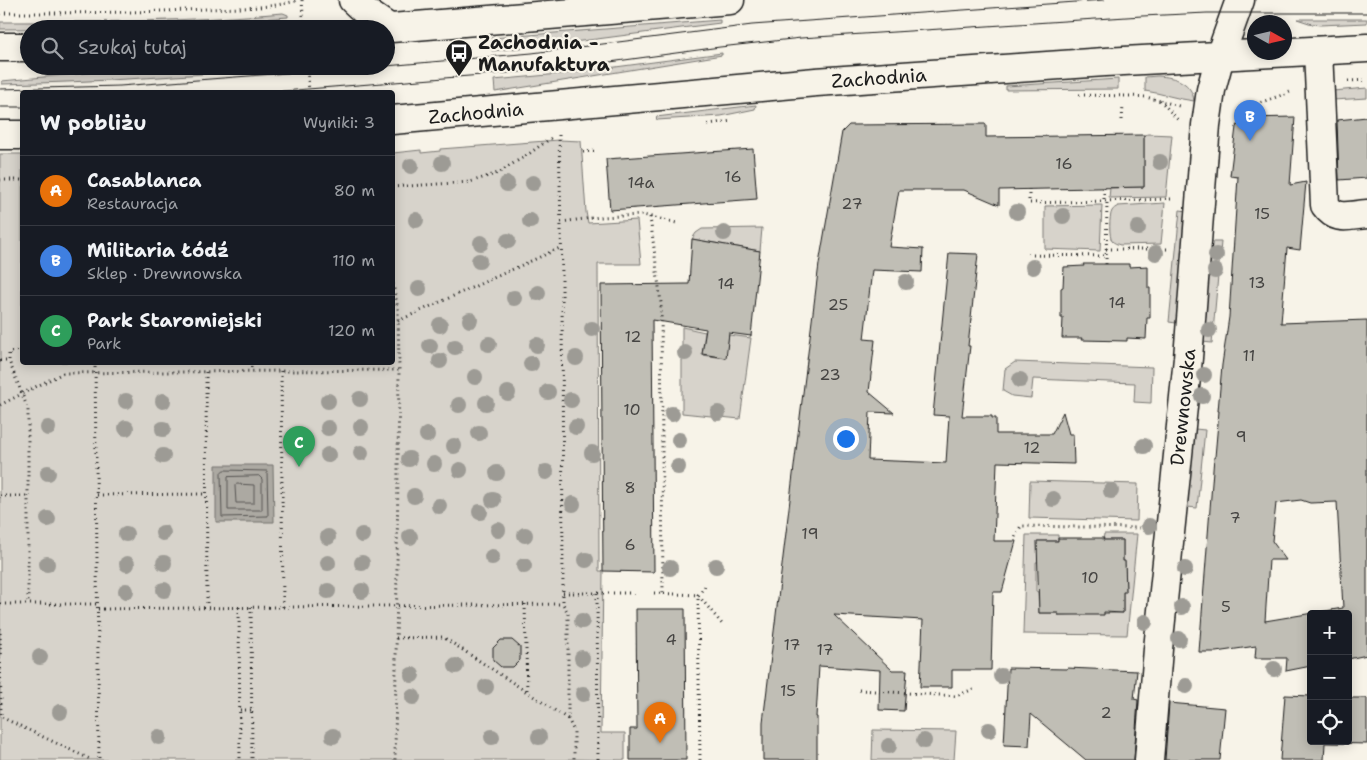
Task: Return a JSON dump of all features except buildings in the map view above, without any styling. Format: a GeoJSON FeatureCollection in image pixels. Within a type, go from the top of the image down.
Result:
{"type":"FeatureCollection","features":[{"type":"Feature","properties":{"kind":"main road"},"geometry":{"type":"LineString","coordinates":[[353,0],[374,20]]}},
{"type":"Feature","properties":{"kind":"main road"},"geometry":{"type":"LineString","coordinates":[[395,27],[730,0]]}},
{"type":"Feature","properties":{"kind":"main road","name":"Drewnowska"},"geometry":{"type":"LineString","coordinates":[[1149,760],[1158,649],[1188,358],[1208,110],[1215,73],[1240,0]]}},
{"type":"Feature","properties":{"kind":"main road"},"geometry":{"type":"LineString","coordinates":[[0,47],[20,47]]}},
{"type":"Feature","properties":{"kind":"main road","name":"Zachodnia"},"geometry":{"type":"LineString","coordinates":[[395,120],[816,82],[1105,62],[1367,48]]}},
{"type":"Feature","properties":{"kind":"main road"},"geometry":{"type":"LineString","coordinates":[[1318,51],[1325,205],[1330,212],[1338,216],[1367,214]]}},
{"type":"Feature","properties":{"kind":"main road"},"geometry":{"type":"LineString","coordinates":[[0,135],[20,135]]}},
{"type":"Feature","properties":{"kind":"path"},"geometry":{"type":"LineString","coordinates":[[270,0],[270,5]]}},
{"type":"Feature","properties":{"kind":"path"},"geometry":{"type":"LineString","coordinates":[[0,13],[120,13],[270,5],[301,0],[303,20]]}},
{"type":"Feature","properties":{"kind":"path"},"geometry":{"type":"LineString","coordinates":[[308,75],[309,90]]}},
{"type":"Feature","properties":{"kind":"path"},"geometry":{"type":"LineString","coordinates":[[1072,95],[1146,97],[1185,107],[1208,110]]}},
{"type":"Feature","properties":{"kind":"path"},"geometry":{"type":"LineString","coordinates":[[1122,120],[1123,106]]}},
{"type":"Feature","properties":{"kind":"path"},"geometry":{"type":"LineString","coordinates":[[395,187],[470,182],[498,173],[559,132],[562,247],[563,604],[568,613],[568,720]]}},
{"type":"Feature","properties":{"kind":"path"},"geometry":{"type":"LineString","coordinates":[[583,152],[596,151]]}},
{"type":"Feature","properties":{"kind":"path"},"geometry":{"type":"LineString","coordinates":[[0,180],[20,180]]}},
{"type":"Feature","properties":{"kind":"path"},"geometry":{"type":"LineString","coordinates":[[1104,188],[1106,201],[1106,264]]}},
{"type":"Feature","properties":{"kind":"path"},"geometry":{"type":"LineString","coordinates":[[1029,189],[1029,203],[1175,199]]}},
{"type":"Feature","properties":{"kind":"path"},"geometry":{"type":"LineString","coordinates":[[560,222],[600,217],[643,215],[676,223]]}},
{"type":"Feature","properties":{"kind":"path"},"geometry":{"type":"LineString","coordinates":[[650,216],[661,302],[663,593]]}},
{"type":"Feature","properties":{"kind":"path"},"geometry":{"type":"LineString","coordinates":[[398,321],[562,247]]}},
{"type":"Feature","properties":{"kind":"path"},"geometry":{"type":"LineString","coordinates":[[1106,249],[1172,249]]}},
{"type":"Feature","properties":{"kind":"path"},"geometry":{"type":"LineString","coordinates":[[1028,255],[1106,256]]}},
{"type":"Feature","properties":{"kind":"path"},"geometry":{"type":"LineString","coordinates":[[395,294],[398,309],[399,370],[395,760]]}},
{"type":"Feature","properties":{"kind":"path"},"geometry":{"type":"LineString","coordinates":[[20,351],[9,352],[9,361],[28,409],[28,604]]}},
{"type":"Feature","properties":{"kind":"path"},"geometry":{"type":"LineString","coordinates":[[0,362],[9,361]]}},
{"type":"Feature","properties":{"kind":"path"},"geometry":{"type":"LineString","coordinates":[[95,365],[99,760]]}},
{"type":"Feature","properties":{"kind":"path"},"geometry":{"type":"LineString","coordinates":[[251,365],[251,371]]}},
{"type":"Feature","properties":{"kind":"path"},"geometry":{"type":"LineString","coordinates":[[0,405],[63,373],[399,370]]}},
{"type":"Feature","properties":{"kind":"path"},"geometry":{"type":"LineString","coordinates":[[281,371],[283,607]]}},
{"type":"Feature","properties":{"kind":"path"},"geometry":{"type":"LineString","coordinates":[[206,372],[207,607]]}},
{"type":"Feature","properties":{"kind":"path"},"geometry":{"type":"LineString","coordinates":[[97,495],[207,494]]}},
{"type":"Feature","properties":{"kind":"path"},"geometry":{"type":"LineString","coordinates":[[0,496],[28,496]]}},
{"type":"Feature","properties":{"kind":"path"},"geometry":{"type":"LineString","coordinates":[[1015,537],[1021,526],[1144,528]]}},
{"type":"Feature","properties":{"kind":"path"},"geometry":{"type":"LineString","coordinates":[[700,760],[698,594],[708,584]]}},
{"type":"Feature","properties":{"kind":"path"},"geometry":{"type":"LineString","coordinates":[[563,593],[636,593]]}},
{"type":"Feature","properties":{"kind":"path"},"geometry":{"type":"LineString","coordinates":[[597,593],[598,760]]}},
{"type":"Feature","properties":{"kind":"path"},"geometry":{"type":"LineString","coordinates":[[654,593],[698,594],[722,624]]}},
{"type":"Feature","properties":{"kind":"path"},"geometry":{"type":"LineString","coordinates":[[0,604],[98,604]]}},
{"type":"Feature","properties":{"kind":"path"},"geometry":{"type":"LineString","coordinates":[[525,604],[527,692]]}},
{"type":"Feature","properties":{"kind":"path"},"geometry":{"type":"LineString","coordinates":[[98,609],[563,604]]}},
{"type":"Feature","properties":{"kind":"path"},"geometry":{"type":"LineString","coordinates":[[239,607],[240,760]]}},
{"type":"Feature","properties":{"kind":"path"},"geometry":{"type":"LineString","coordinates":[[251,607],[252,760]]}},
{"type":"Feature","properties":{"kind":"path"},"geometry":{"type":"LineString","coordinates":[[0,628],[1,717],[92,760]]}},
{"type":"Feature","properties":{"kind":"path"},"geometry":{"type":"LineString","coordinates":[[396,638],[443,637],[568,720],[574,731],[574,760]]}},
{"type":"Feature","properties":{"kind":"path"},"geometry":{"type":"LineString","coordinates":[[859,690],[956,696],[976,688]]}},
{"type":"Feature","properties":{"kind":"path"},"geometry":{"type":"LineString","coordinates":[[240,710],[252,710]]}},
{"type":"Feature","properties":{"kind":"shaded area"},"geometry":{"type":"Polygon","coordinates":[[[283,13],[288,15],[288,17],[249,20],[177,20],[283,13]]]}},
{"type":"Feature","properties":{"kind":"shaded area"},"geometry":{"type":"Polygon","coordinates":[[[1297,19],[1367,19],[1367,23],[1320,25],[1297,19]]]}},
{"type":"Feature","properties":{"kind":"shaded area"},"geometry":{"type":"Polygon","coordinates":[[[720,20],[720,23],[492,51],[491,38],[720,20]]]}},
{"type":"Feature","properties":{"kind":"shaded area"},"geometry":{"type":"Polygon","coordinates":[[[0,22],[20,22],[20,29],[0,29],[0,22]]]}},
{"type":"Feature","properties":{"kind":"shaded area"},"geometry":{"type":"Polygon","coordinates":[[[722,53],[722,55],[495,92],[494,80],[570,73],[722,53]]]}},
{"type":"Feature","properties":{"kind":"shaded area"},"geometry":{"type":"Polygon","coordinates":[[[65,75],[188,75],[75,82],[2,84],[2,81],[65,75]]]}},
{"type":"Feature","properties":{"kind":"shaded area"},"geometry":{"type":"Polygon","coordinates":[[[1158,76],[1182,82],[1190,89],[1194,101],[1145,91],[1145,77],[1158,76]]]}},
{"type":"Feature","properties":{"kind":"shaded area"},"geometry":{"type":"Polygon","coordinates":[[[1118,79],[1118,89],[1006,90],[1006,86],[1118,79]]]}},
{"type":"Feature","properties":{"kind":"shaded area"},"geometry":{"type":"Polygon","coordinates":[[[1367,88],[1367,98],[1333,100],[1333,91],[1367,88]]]}},
{"type":"Feature","properties":{"kind":"shaded area"},"geometry":{"type":"Polygon","coordinates":[[[756,105],[755,109],[721,116],[657,120],[656,117],[756,105]]]}},
{"type":"Feature","properties":{"kind":"shaded area"},"geometry":{"type":"Polygon","coordinates":[[[1144,135],[1172,135],[1166,197],[1109,198],[1110,188],[1144,187],[1144,135]]]}},
{"type":"Feature","properties":{"kind":"shaded area"},"geometry":{"type":"Polygon","coordinates":[[[559,140],[581,141],[588,223],[637,220],[641,264],[598,264],[599,571],[603,571],[601,733],[625,733],[625,760],[0,760],[0,154],[20,154],[20,365],[395,365],[395,153],[421,150],[421,153],[440,151],[440,149],[559,140]]]}},
{"type":"Feature","properties":{"kind":"shaded area"},"geometry":{"type":"Polygon","coordinates":[[[1165,203],[1161,244],[1120,245],[1112,241],[1110,222],[1112,211],[1115,208],[1118,206],[1165,203]]]}},
{"type":"Feature","properties":{"kind":"shaded area"},"geometry":{"type":"Polygon","coordinates":[[[1102,205],[1100,251],[1045,249],[1045,206],[1102,205]]]}},
{"type":"Feature","properties":{"kind":"shaded area"},"geometry":{"type":"Polygon","coordinates":[[[1180,210],[1187,211],[1176,323],[1169,322],[1180,210]]]}},
{"type":"Feature","properties":{"kind":"shaded area"},"geometry":{"type":"Polygon","coordinates":[[[762,228],[760,251],[692,239],[702,229],[762,228]]]}},
{"type":"Feature","properties":{"kind":"shaded area"},"geometry":{"type":"Polygon","coordinates":[[[1211,242],[1221,242],[1212,343],[1202,342],[1211,242]]]}},
{"type":"Feature","properties":{"kind":"shaded area"},"geometry":{"type":"Polygon","coordinates":[[[682,327],[705,332],[702,355],[725,358],[729,335],[751,338],[740,419],[682,413],[682,327]]]}},
{"type":"Feature","properties":{"kind":"shaded area"},"geometry":{"type":"Polygon","coordinates":[[[1015,362],[1152,367],[1151,403],[1134,402],[1135,383],[1033,379],[1031,398],[1012,396],[1003,391],[1005,369],[1015,362]]]}},
{"type":"Feature","properties":{"kind":"shaded area"},"geometry":{"type":"Polygon","coordinates":[[[1195,429],[1205,430],[1197,508],[1187,507],[1195,429]]]}},
{"type":"Feature","properties":{"kind":"shaded area"},"geometry":{"type":"Polygon","coordinates":[[[1030,481],[1138,484],[1137,521],[1029,518],[1030,481]]]}},
{"type":"Feature","properties":{"kind":"shaded area"},"geometry":{"type":"Polygon","coordinates":[[[1104,534],[1137,534],[1127,635],[1023,634],[1026,535],[1058,535],[1058,541],[1038,541],[1039,562],[1036,562],[1036,591],[1038,592],[1039,613],[1058,613],[1058,615],[1123,613],[1123,592],[1126,591],[1123,540],[1103,540],[1104,534]]]}},
{"type":"Feature","properties":{"kind":"shaded area"},"geometry":{"type":"Polygon","coordinates":[[[873,730],[956,731],[954,760],[872,760],[873,730]]]}},
{"type":"Feature","properties":{"kind":"water"},"geometry":{"type":"Polygon","coordinates":[[[216,465],[273,465],[274,522],[216,522],[216,465]]]}},
{"type":"Feature","properties":{"kind":"tram line"},"geometry":{"type":"LineString","coordinates":[[395,65],[532,53],[752,25],[1104,0]]}},
{"type":"Feature","properties":{"kind":"tram line"},"geometry":{"type":"LineString","coordinates":[[296,90],[531,71],[801,38],[1207,13],[1367,13]]}},
{"type":"Feature","properties":{"kind":"tram line"},"geometry":{"type":"LineString","coordinates":[[0,89],[120,86],[261,75]]}},
{"type":"Feature","properties":{"kind":"tram line"},"geometry":{"type":"LineString","coordinates":[[0,107],[20,107]]}},
{"type":"Feature","properties":{"kind":"place","name":"Zachodnia - Manufaktura"},"geometry":{"type":"Point","coordinates":[459,77]}},
{"type":"Feature","properties":{"kind":"place","name":"Militaria Łódź"},"geometry":{"type":"Point","coordinates":[1250,141]}},
{"type":"Feature","properties":{"kind":"place","name":"Park Staromiejski"},"geometry":{"type":"Point","coordinates":[299,467]}},
{"type":"Feature","properties":{"kind":"place","name":"Casablanca"},"geometry":{"type":"Point","coordinates":[660,743]}}]}
